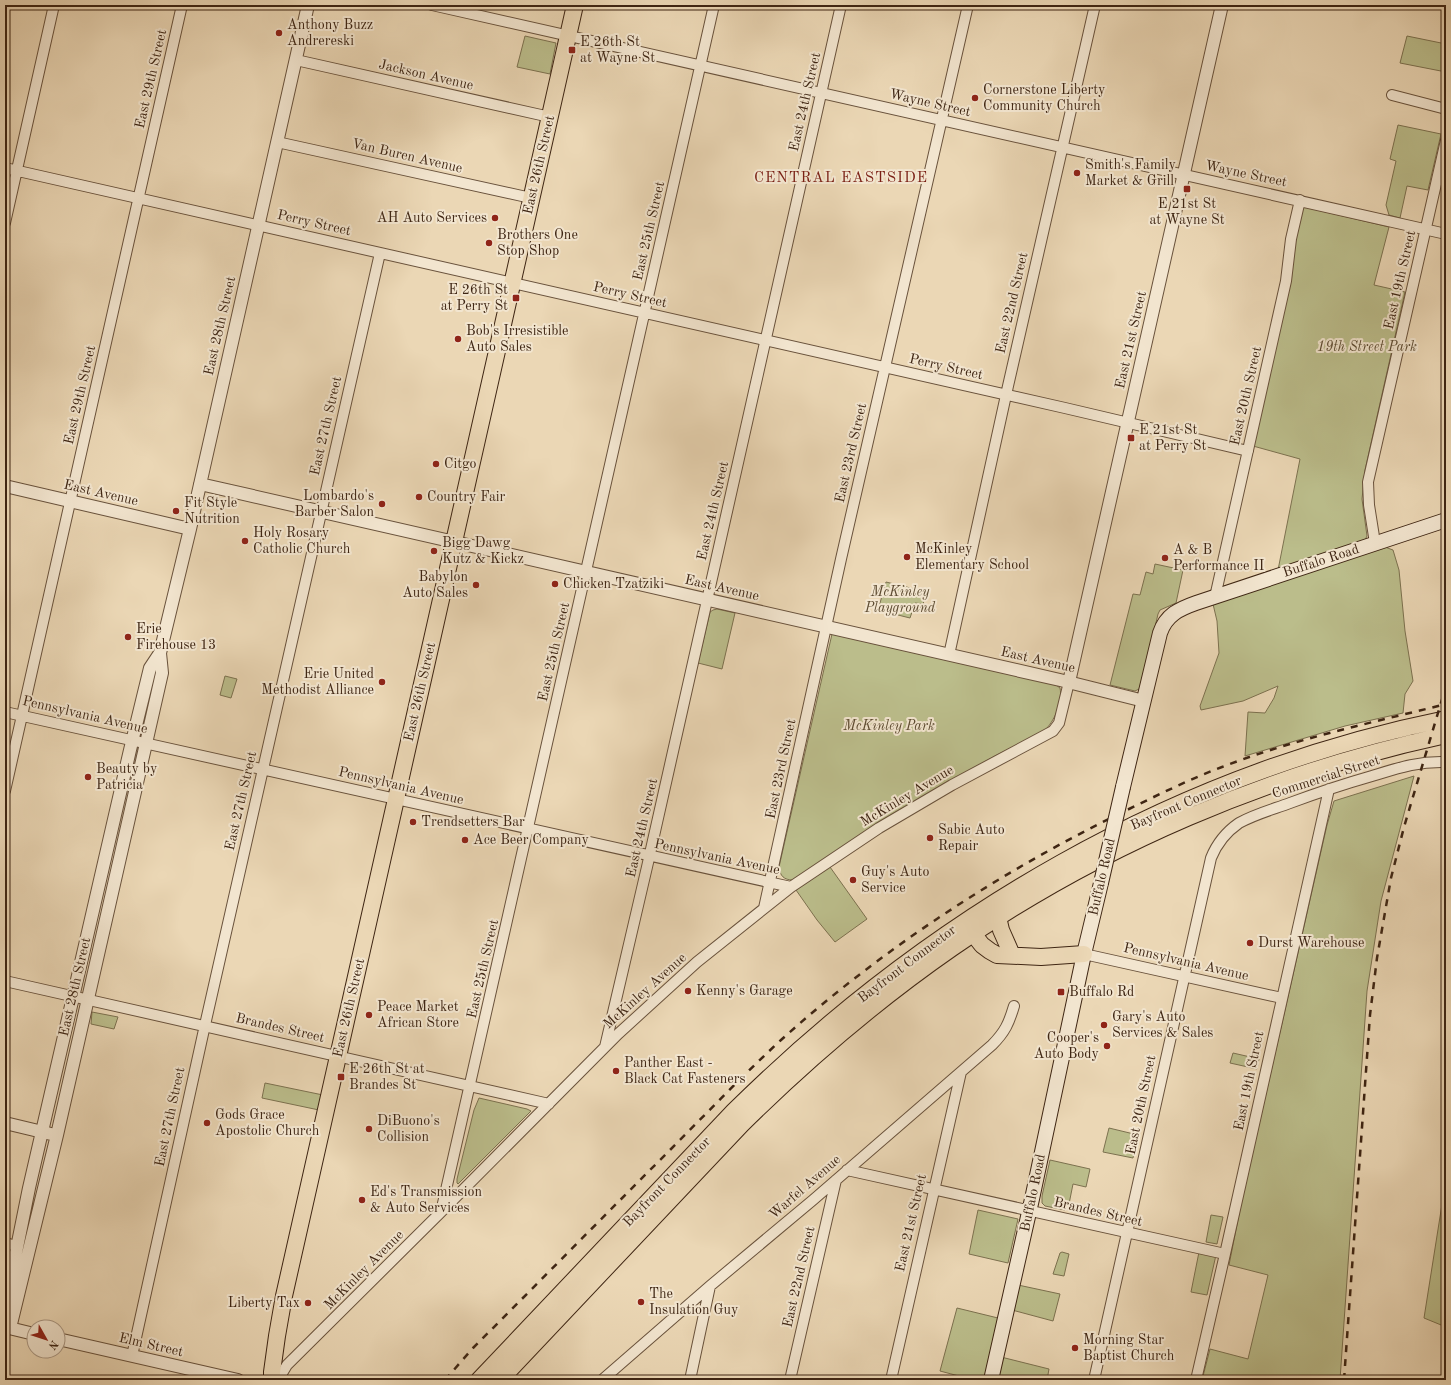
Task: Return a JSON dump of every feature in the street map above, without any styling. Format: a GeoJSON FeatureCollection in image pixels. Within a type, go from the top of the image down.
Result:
{"type":"FeatureCollection","features":[{"type":"Feature","properties":{"kind":"main road","name":"East 26th Street"},"geometry":{"type":"LineString","coordinates":[[272,1380],[281,1310],[575,5]]}},
{"type":"Feature","properties":{"kind":"main road","name":"Buffalo Road"},"geometry":{"type":"LineString","coordinates":[[991,1380],[1030,1211],[1084,954],[1102,883],[1160,632],[1166,621],[1175,612],[1184,607],[1446,520]]}},
{"type":"Feature","properties":{"kind":"main road","name":"Bayfront Connector"},"geometry":{"type":"LineString","coordinates":[[500,1380],[742,1124],[779,1088],[861,1017],[927,966],[968,928],[1037,876],[1097,844],[1191,799],[1248,777],[1305,756],[1361,740],[1446,719]]}},
{"type":"Feature","properties":{"kind":"main road","name":"Bayfront Connector"},"geometry":{"type":"LineString","coordinates":[[479,1380],[718,1128],[766,1080],[848,1008],[918,954],[968,928],[998,918],[1055,883],[1101,858],[1185,819],[1233,799],[1298,775],[1362,755],[1446,735]]}},
{"type":"Feature","properties":{"kind":"main road"},"geometry":{"type":"LineString","coordinates":[[998,918],[1001,930],[1012,955]]}},
{"type":"Feature","properties":{"kind":"main road"},"geometry":{"type":"LineString","coordinates":[[968,928],[990,951],[997,954],[1041,957],[1084,954]]}},
{"type":"Feature","properties":{"kind":"street"},"geometry":{"type":"LineString","coordinates":[[5,223],[54,5]]}},
{"type":"Feature","properties":{"kind":"street","name":"East 29th Street"},"geometry":{"type":"LineString","coordinates":[[5,791],[182,5]]}},
{"type":"Feature","properties":{"kind":"street","name":"East 28th Street"},"geometry":{"type":"LineString","coordinates":[[8,1327],[57,1135],[162,674],[160,653],[190,528],[308,5]]}},
{"type":"Feature","properties":{"kind":"street","name":"Wayne Street"},"geometry":{"type":"LineString","coordinates":[[432,5],[1446,234]]}},
{"type":"Feature","properties":{"kind":"street","name":"East 25th Street"},"geometry":{"type":"LineString","coordinates":[[441,1212],[714,5]]}},
{"type":"Feature","properties":{"kind":"street","name":"East 24th Street"},"geometry":{"type":"LineString","coordinates":[[605,1047],[650,856],[841,5]]}},
{"type":"Feature","properties":{"kind":"street","name":"East 23rd Street"},"geometry":{"type":"LineString","coordinates":[[764,908],[771,883],[826,627],[968,5]]}},
{"type":"Feature","properties":{"kind":"street","name":"East 22nd Street"},"geometry":{"type":"LineString","coordinates":[[948,655],[1095,5]]}},
{"type":"Feature","properties":{"kind":"street","name":"East 21st Street"},"geometry":{"type":"LineString","coordinates":[[1069,682],[1222,5]]}},
{"type":"Feature","properties":{"kind":"street","name":"Jackson Avenue"},"geometry":{"type":"LineString","coordinates":[[296,60],[550,117]]}},
{"type":"Feature","properties":{"kind":"street"},"geometry":{"type":"LineString","coordinates":[[1392,95],[1446,109]]}},
{"type":"Feature","properties":{"kind":"street","name":"East 19th Street"},"geometry":{"type":"LineString","coordinates":[[1375,543],[1369,505],[1368,482],[1446,140]]}},
{"type":"Feature","properties":{"kind":"street","name":"Van Buren Avenue"},"geometry":{"type":"LineString","coordinates":[[277,142],[531,198]]}},
{"type":"Feature","properties":{"kind":"street","name":"Perry Street"},"geometry":{"type":"LineString","coordinates":[[5,168],[512,282],[1248,451]]}},
{"type":"Feature","properties":{"kind":"street","name":"East 20th Street"},"geometry":{"type":"LineString","coordinates":[[1215,597],[1286,281],[1290,239],[1300,200]]}},
{"type":"Feature","properties":{"kind":"street","name":"East 27th Street"},"geometry":{"type":"LineString","coordinates":[[132,1356],[205,1025],[380,253]]}},
{"type":"Feature","properties":{"kind":"street","name":"East Avenue"},"geometry":{"type":"LineString","coordinates":[[200,484],[1069,682],[1144,701]]}},
{"type":"Feature","properties":{"kind":"street","name":"East Avenue"},"geometry":{"type":"LineString","coordinates":[[5,486],[190,528]]}},
{"type":"Feature","properties":{"kind":"street","name":"East 28th Street"},"geometry":{"type":"LineString","coordinates":[[5,1307],[17,1246],[150,668],[160,653]]}},
{"type":"Feature","properties":{"kind":"street","name":"McKinley Avenue"},"geometry":{"type":"LineString","coordinates":[[278,1380],[285,1368],[605,1047],[670,986],[791,887],[856,842],[952,785],[1053,731],[1059,723],[1069,682]]}},
{"type":"Feature","properties":{"kind":"street","name":"Pennsylvania Avenue"},"geometry":{"type":"LineString","coordinates":[[5,712],[791,887]]}},
{"type":"Feature","properties":{"kind":"street","name":"Commercial Street"},"geometry":{"type":"LineString","coordinates":[[1222,838],[1233,827],[1246,819],[1329,789],[1411,764],[1430,761],[1446,762]]}},
{"type":"Feature","properties":{"kind":"street","name":"East 19th Street"},"geometry":{"type":"LineString","coordinates":[[1196,1380],[1329,789]]}},
{"type":"Feature","properties":{"kind":"street","name":"East 20th Street"},"geometry":{"type":"LineString","coordinates":[[1094,1380],[1211,858],[1216,846],[1222,838]]}},
{"type":"Feature","properties":{"kind":"street","name":"Pennsylvania Avenue"},"geometry":{"type":"LineString","coordinates":[[1084,954],[1282,998]]}},
{"type":"Feature","properties":{"kind":"street","name":"Brandes Street"},"geometry":{"type":"LineString","coordinates":[[5,981],[87,998],[549,1104]]}},
{"type":"Feature","properties":{"kind":"street","name":"Warfel Avenue"},"geometry":{"type":"LineString","coordinates":[[602,1380],[961,1072],[1002,1034],[1008,1026],[1014,1006]]}},
{"type":"Feature","properties":{"kind":"street","name":"East 21st Street"},"geometry":{"type":"LineString","coordinates":[[891,1380],[961,1072]]}},
{"type":"Feature","properties":{"kind":"street"},"geometry":{"type":"LineString","coordinates":[[5,1123],[57,1135]]}},
{"type":"Feature","properties":{"kind":"street","name":"Brandes Street"},"geometry":{"type":"LineString","coordinates":[[847,1170],[1225,1254]]}},
{"type":"Feature","properties":{"kind":"street","name":"East 22nd Street"},"geometry":{"type":"LineString","coordinates":[[790,1380],[836,1180]]}},
{"type":"Feature","properties":{"kind":"street"},"geometry":{"type":"LineString","coordinates":[[5,1243],[17,1246]]}},
{"type":"Feature","properties":{"kind":"street"},"geometry":{"type":"LineString","coordinates":[[690,1380],[710,1286]]}},
{"type":"Feature","properties":{"kind":"street"},"geometry":{"type":"LineString","coordinates":[[8,1327],[26,1332]]}},
{"type":"Feature","properties":{"kind":"street","name":"Elm Street"},"geometry":{"type":"LineString","coordinates":[[66,1341],[238,1380]]}},
{"type":"Feature","properties":{"kind":"green space"},"geometry":{"type":"Polygon","coordinates":[[[525,36],[556,43],[550,74],[517,67],[525,36]]]}},
{"type":"Feature","properties":{"kind":"green space"},"geometry":{"type":"Polygon","coordinates":[[[1407,36],[1446,44],[1446,72],[1400,63],[1407,36]]]}},
{"type":"Feature","properties":{"kind":"green space"},"geometry":{"type":"Polygon","coordinates":[[[1398,125],[1441,134],[1428,190],[1407,186],[1400,218],[1389,215],[1386,205],[1396,161],[1390,159],[1398,125]]]}},
{"type":"Feature","properties":{"kind":"green space","name":"19th Street Park"},"geometry":{"type":"Polygon","coordinates":[[[1305,207],[1389,227],[1374,285],[1405,292],[1365,470],[1362,499],[1367,536],[1365,540],[1278,570],[1300,459],[1253,446],[1288,294],[1293,247],[1303,208],[1305,207]]]}},
{"type":"Feature","properties":{"kind":"green space"},"geometry":{"type":"Polygon","coordinates":[[[1385,547],[1393,550],[1399,570],[1405,631],[1413,681],[1405,694],[1403,713],[1345,726],[1245,756],[1248,712],[1265,713],[1274,698],[1278,686],[1243,701],[1201,710],[1200,706],[1219,653],[1217,621],[1213,604],[1385,547]]]}},
{"type":"Feature","properties":{"kind":"green space"},"geometry":{"type":"Polygon","coordinates":[[[1155,564],[1183,570],[1176,603],[1160,610],[1158,614],[1141,688],[1135,691],[1110,685],[1133,594],[1140,595],[1146,572],[1153,574],[1155,564]]]}},
{"type":"Feature","properties":{"kind":"green space","name":"McKinley Playground"},"geometry":{"type":"Polygon","coordinates":[[[886,582],[927,592],[923,604],[915,603],[910,618],[878,610],[886,582]]]}},
{"type":"Feature","properties":{"kind":"green space"},"geometry":{"type":"Polygon","coordinates":[[[717,609],[735,613],[722,669],[698,663],[710,612],[717,609]]]}},
{"type":"Feature","properties":{"kind":"green space","name":"McKinley Park"},"geometry":{"type":"Polygon","coordinates":[[[832,634],[1056,685],[1060,688],[1061,693],[1059,705],[1054,717],[1044,731],[925,795],[870,828],[793,880],[790,880],[783,877],[780,873],[779,867],[832,634]]]}},
{"type":"Feature","properties":{"kind":"green space"},"geometry":{"type":"Polygon","coordinates":[[[225,676],[237,679],[231,698],[220,695],[225,676]]]}},
{"type":"Feature","properties":{"kind":"green space"},"geometry":{"type":"Polygon","coordinates":[[[1414,776],[1381,901],[1367,991],[1340,1380],[1202,1380],[1210,1349],[1248,1359],[1268,1275],[1229,1265],[1242,1199],[1327,825],[1334,801],[1414,776]]]}},
{"type":"Feature","properties":{"kind":"green space"},"geometry":{"type":"Polygon","coordinates":[[[830,867],[867,919],[835,942],[817,920],[796,890],[830,867]]]}},
{"type":"Feature","properties":{"kind":"green space"},"geometry":{"type":"Polygon","coordinates":[[[92,1012],[118,1017],[114,1029],[91,1024],[92,1012]]]}},
{"type":"Feature","properties":{"kind":"green space"},"geometry":{"type":"Polygon","coordinates":[[[1233,1053],[1259,1059],[1257,1069],[1230,1063],[1233,1053]]]}},
{"type":"Feature","properties":{"kind":"green space"},"geometry":{"type":"Polygon","coordinates":[[[265,1083],[323,1095],[319,1110],[262,1098],[265,1083]]]}},
{"type":"Feature","properties":{"kind":"green space"},"geometry":{"type":"Polygon","coordinates":[[[479,1098],[531,1111],[458,1184],[457,1179],[474,1110],[479,1098]]]}},
{"type":"Feature","properties":{"kind":"green space"},"geometry":{"type":"Polygon","coordinates":[[[1109,1128],[1138,1135],[1133,1158],[1103,1152],[1109,1128]]]}},
{"type":"Feature","properties":{"kind":"green space"},"geometry":{"type":"Polygon","coordinates":[[[1050,1160],[1090,1169],[1086,1187],[1073,1184],[1069,1204],[1066,1204],[1065,1210],[1045,1206],[1042,1203],[1042,1196],[1050,1160]]]}},
{"type":"Feature","properties":{"kind":"green space"},"geometry":{"type":"Polygon","coordinates":[[[1446,1179],[1446,1327],[1424,1318],[1446,1179]]]}},
{"type":"Feature","properties":{"kind":"green space"},"geometry":{"type":"Polygon","coordinates":[[[978,1210],[1018,1219],[1008,1263],[969,1254],[978,1210]]]}},
{"type":"Feature","properties":{"kind":"green space"},"geometry":{"type":"Polygon","coordinates":[[[1211,1215],[1223,1217],[1217,1244],[1206,1242],[1211,1215]]]}},
{"type":"Feature","properties":{"kind":"green space"},"geometry":{"type":"Polygon","coordinates":[[[1062,1252],[1069,1254],[1064,1276],[1053,1274],[1060,1253],[1062,1252]]]}},
{"type":"Feature","properties":{"kind":"green space"},"geometry":{"type":"Polygon","coordinates":[[[1199,1252],[1216,1255],[1207,1295],[1191,1292],[1199,1252]]]}},
{"type":"Feature","properties":{"kind":"green space"},"geometry":{"type":"Polygon","coordinates":[[[1018,1285],[1060,1294],[1053,1321],[1012,1310],[1018,1285]]]}},
{"type":"Feature","properties":{"kind":"green space"},"geometry":{"type":"Polygon","coordinates":[[[957,1308],[998,1318],[984,1380],[974,1380],[940,1371],[957,1308]]]}},
{"type":"Feature","properties":{"kind":"green space"},"geometry":{"type":"Polygon","coordinates":[[[1001,1357],[1049,1369],[1047,1380],[996,1380],[1001,1357]]]}},
{"type":"Feature","properties":{"kind":"railway"},"geometry":{"type":"LineString","coordinates":[[1344,1380],[1370,1015],[1377,958],[1391,878],[1404,827],[1446,686]]}},
{"type":"Feature","properties":{"kind":"railway"},"geometry":{"type":"LineString","coordinates":[[445,1380],[473,1348],[781,1040],[861,973],[947,912],[1037,857],[1083,832],[1198,777],[1249,757],[1277,748],[1446,704]]}},
{"type":"Feature","properties":{"kind":"place","name":"Anthony Buzz Andrereski"},"geometry":{"type":"Point","coordinates":[279,33]}},
{"type":"Feature","properties":{"kind":"place","name":"E 26th St at Wayne St"},"geometry":{"type":"Point","coordinates":[572,50]}},
{"type":"Feature","properties":{"kind":"place","name":"Cornerstone Liberty Community Church"},"geometry":{"type":"Point","coordinates":[975,98]}},
{"type":"Feature","properties":{"kind":"place","name":"Smith's Family Market & Grill"},"geometry":{"type":"Point","coordinates":[1077,173]}},
{"type":"Feature","properties":{"kind":"place","name":"E 21st St at Wayne St"},"geometry":{"type":"Point","coordinates":[1187,189]}},
{"type":"Feature","properties":{"kind":"place","name":"AH Auto Services"},"geometry":{"type":"Point","coordinates":[495,218]}},
{"type":"Feature","properties":{"kind":"place","name":"Brothers One Stop Shop"},"geometry":{"type":"Point","coordinates":[489,243]}},
{"type":"Feature","properties":{"kind":"place","name":"E 26th St at Perry St"},"geometry":{"type":"Point","coordinates":[516,298]}},
{"type":"Feature","properties":{"kind":"place","name":"Bob's Irresistible Auto Sales"},"geometry":{"type":"Point","coordinates":[458,339]}},
{"type":"Feature","properties":{"kind":"place","name":"E 21st St at Perry St"},"geometry":{"type":"Point","coordinates":[1131,438]}},
{"type":"Feature","properties":{"kind":"place","name":"Citgo"},"geometry":{"type":"Point","coordinates":[436,464]}},
{"type":"Feature","properties":{"kind":"place","name":"Country Fair"},"geometry":{"type":"Point","coordinates":[419,497]}},
{"type":"Feature","properties":{"kind":"place","name":"Lombardo's Barber Salon"},"geometry":{"type":"Point","coordinates":[382,504]}},
{"type":"Feature","properties":{"kind":"place","name":"Fit Style Nutrition"},"geometry":{"type":"Point","coordinates":[176,511]}},
{"type":"Feature","properties":{"kind":"place","name":"Holy Rosary Catholic Church"},"geometry":{"type":"Point","coordinates":[245,541]}},
{"type":"Feature","properties":{"kind":"place","name":"Bigg Dawg Kutz & Kickz"},"geometry":{"type":"Point","coordinates":[434,551]}},
{"type":"Feature","properties":{"kind":"place","name":"McKinley Elementary School"},"geometry":{"type":"Point","coordinates":[907,557]}},
{"type":"Feature","properties":{"kind":"place","name":"A & B Performance II"},"geometry":{"type":"Point","coordinates":[1165,558]}},
{"type":"Feature","properties":{"kind":"place","name":"Chicken Tzatziki"},"geometry":{"type":"Point","coordinates":[555,584]}},
{"type":"Feature","properties":{"kind":"place","name":"Babylon Auto Sales"},"geometry":{"type":"Point","coordinates":[476,585]}},
{"type":"Feature","properties":{"kind":"place","name":"Erie Firehouse 13"},"geometry":{"type":"Point","coordinates":[128,637]}},
{"type":"Feature","properties":{"kind":"place","name":"Erie United Methodist Alliance"},"geometry":{"type":"Point","coordinates":[382,682]}},
{"type":"Feature","properties":{"kind":"place","name":"Beauty by Patricia"},"geometry":{"type":"Point","coordinates":[88,777]}},
{"type":"Feature","properties":{"kind":"place","name":"Trendsetters Bar"},"geometry":{"type":"Point","coordinates":[413,822]}},
{"type":"Feature","properties":{"kind":"place","name":"Sabic Auto Repair"},"geometry":{"type":"Point","coordinates":[930,838]}},
{"type":"Feature","properties":{"kind":"place","name":"Ace Beer Company"},"geometry":{"type":"Point","coordinates":[465,840]}},
{"type":"Feature","properties":{"kind":"place","name":"Guy's Auto Service"},"geometry":{"type":"Point","coordinates":[853,880]}},
{"type":"Feature","properties":{"kind":"place","name":"Durst Warehouse"},"geometry":{"type":"Point","coordinates":[1250,943]}},
{"type":"Feature","properties":{"kind":"place","name":"Kenny's Garage"},"geometry":{"type":"Point","coordinates":[688,991]}},
{"type":"Feature","properties":{"kind":"place","name":"Buffalo Rd"},"geometry":{"type":"Point","coordinates":[1061,992]}},
{"type":"Feature","properties":{"kind":"place","name":"Peace Market African Store"},"geometry":{"type":"Point","coordinates":[369,1015]}},
{"type":"Feature","properties":{"kind":"place","name":"Gary's Auto Services & Sales"},"geometry":{"type":"Point","coordinates":[1104,1025]}},
{"type":"Feature","properties":{"kind":"place","name":"Cooper's Auto Body"},"geometry":{"type":"Point","coordinates":[1107,1046]}},
{"type":"Feature","properties":{"kind":"place","name":"Panther East - Black Cat Fasteners"},"geometry":{"type":"Point","coordinates":[616,1071]}},
{"type":"Feature","properties":{"kind":"place","name":"E 26th St at Brandes St"},"geometry":{"type":"Point","coordinates":[341,1077]}},
{"type":"Feature","properties":{"kind":"place","name":"Gods Grace Apostolic Church"},"geometry":{"type":"Point","coordinates":[207,1123]}},
{"type":"Feature","properties":{"kind":"place","name":"DiBuono's Collision"},"geometry":{"type":"Point","coordinates":[369,1129]}},
{"type":"Feature","properties":{"kind":"place","name":"Ed's Transmission & Auto Services"},"geometry":{"type":"Point","coordinates":[362,1200]}},
{"type":"Feature","properties":{"kind":"place","name":"The Insulation Guy"},"geometry":{"type":"Point","coordinates":[641,1302]}},
{"type":"Feature","properties":{"kind":"place","name":"Liberty Tax"},"geometry":{"type":"Point","coordinates":[308,1303]}},
{"type":"Feature","properties":{"kind":"place","name":"Morning Star Baptist Church"},"geometry":{"type":"Point","coordinates":[1075,1348]}},
{"type":"Feature","properties":{"kind":"district","name":"CENTRAL EASTSIDE"},"geometry":{"type":"Point","coordinates":[841,178]}}]}
